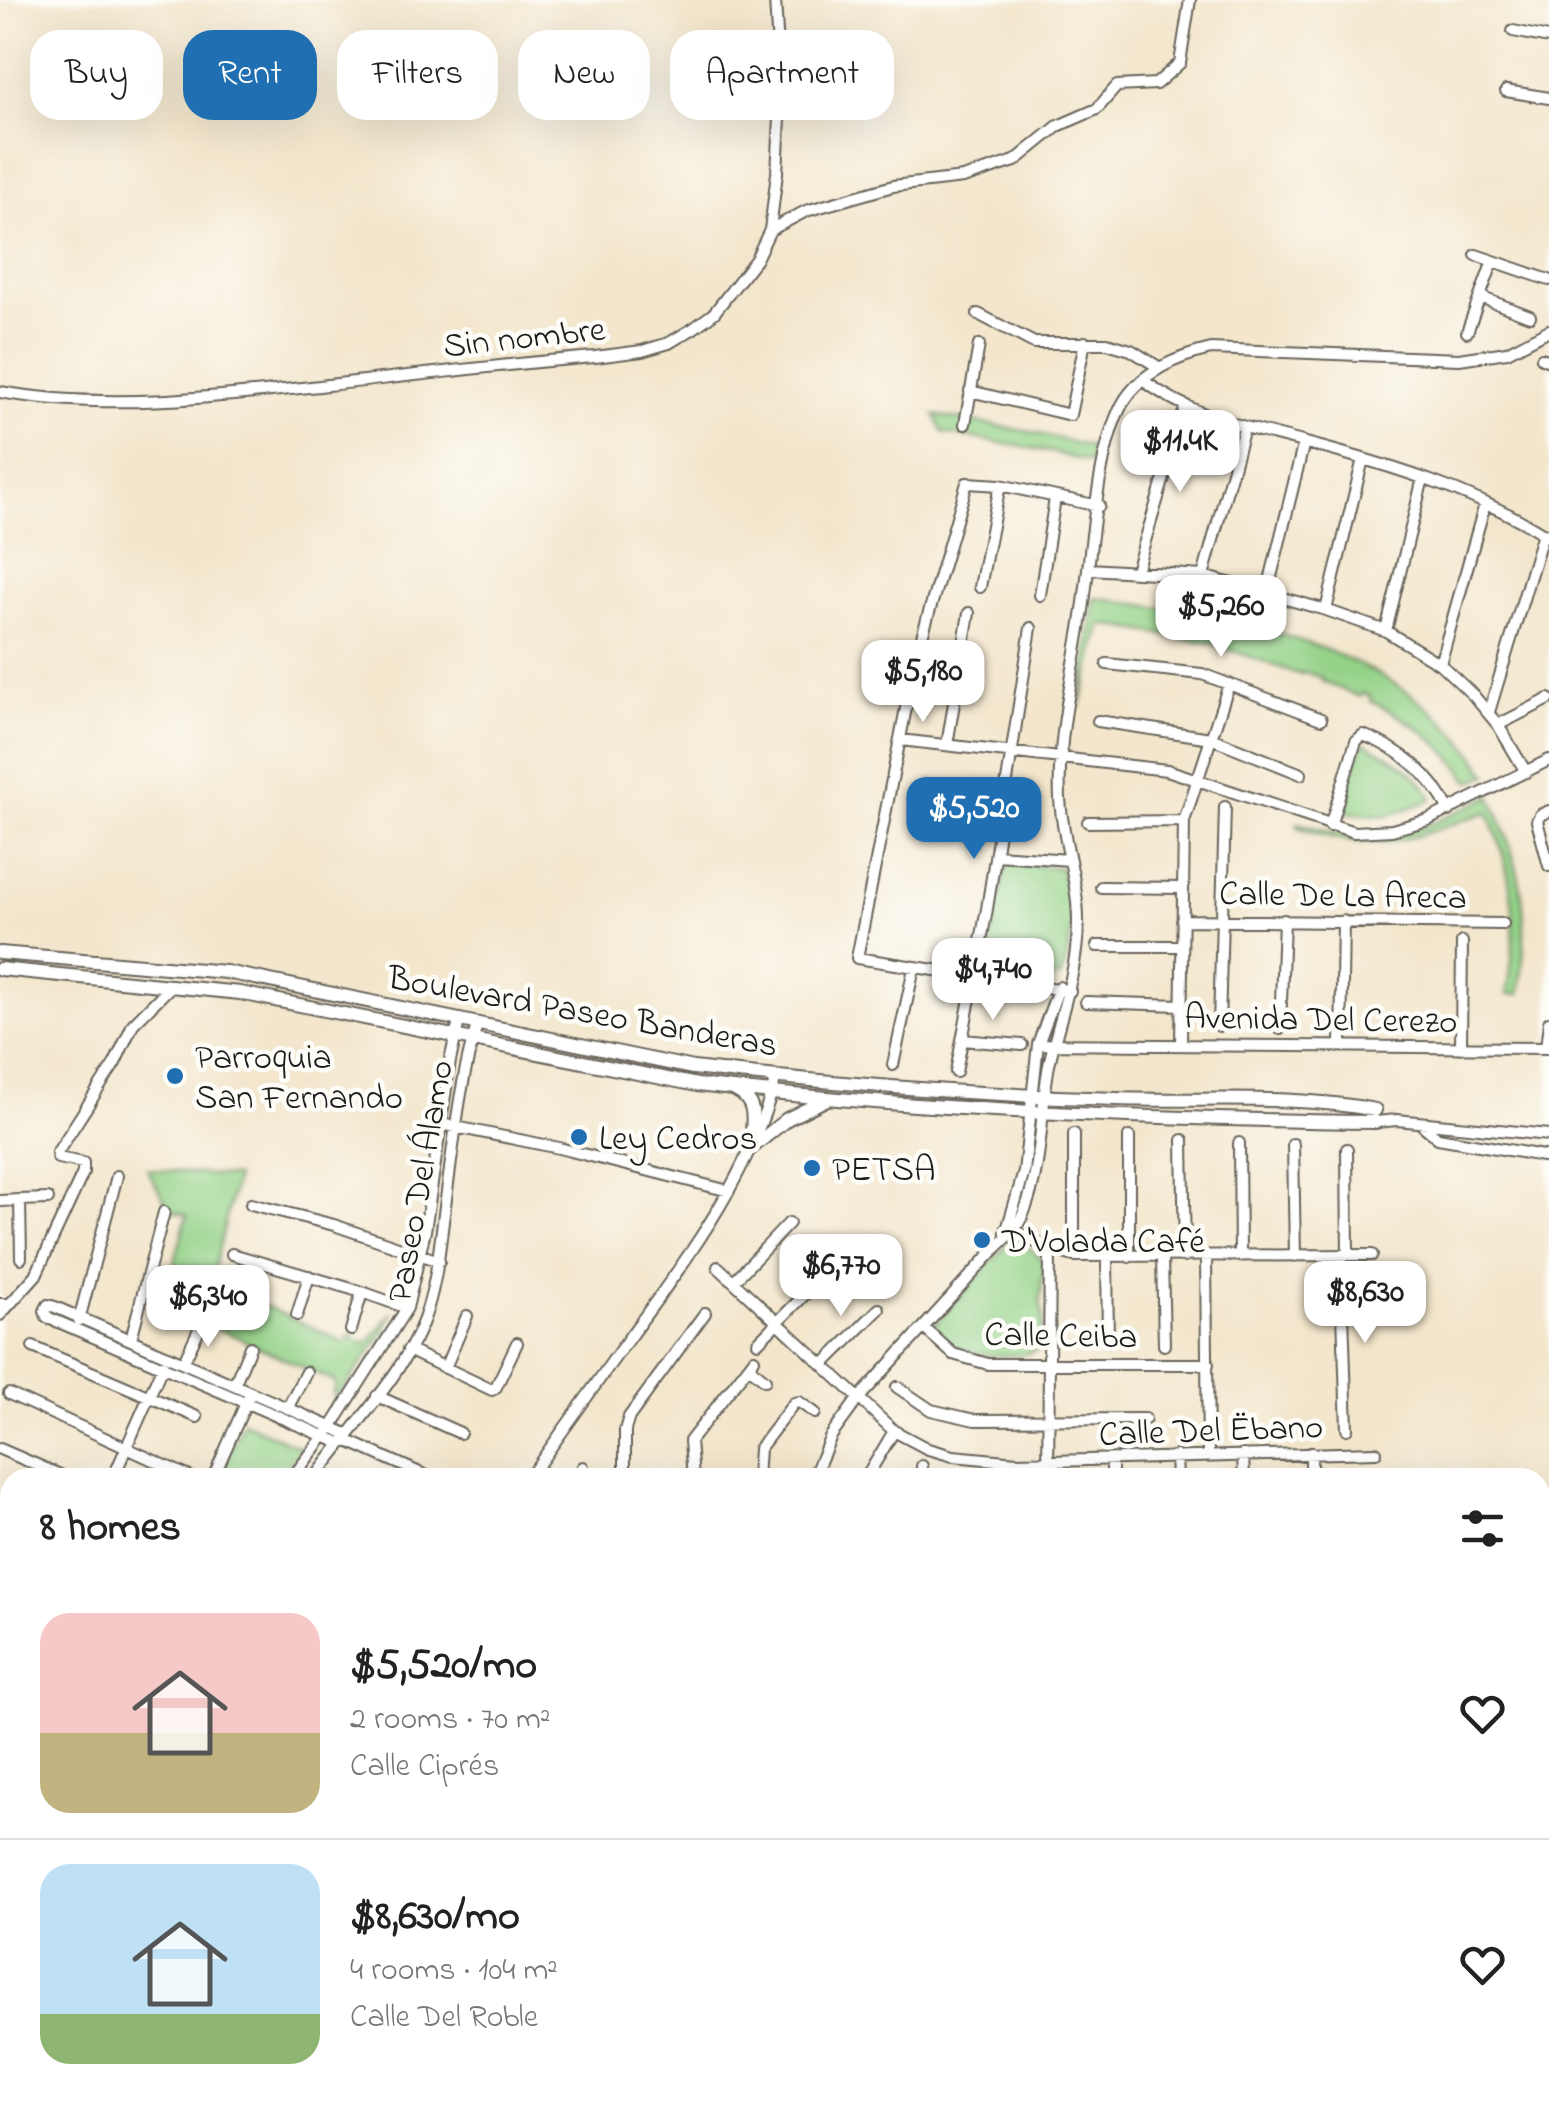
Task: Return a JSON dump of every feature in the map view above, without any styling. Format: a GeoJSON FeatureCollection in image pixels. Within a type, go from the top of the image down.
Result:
{"type":"FeatureCollection","features":[{"type":"Feature","properties":{"kind":"main road","name":"Boulevard Paseo Banderas"},"geometry":{"type":"LineString","coordinates":[[0,953],[226,972],[694,1068],[1038,1096],[1351,1106],[1375,1116]]}},
{"type":"Feature","properties":{"kind":"main road","name":"Boulevard Paseo Banderas"},"geometry":{"type":"LineString","coordinates":[[0,969],[240,992],[472,1041],[772,1094],[1036,1113],[1375,1116]]}},
{"type":"Feature","properties":{"kind":"main road"},"geometry":{"type":"LineString","coordinates":[[732,1089],[752,1104],[750,1149]]}},
{"type":"Feature","properties":{"kind":"main road"},"geometry":{"type":"LineString","coordinates":[[750,1149],[786,1119],[829,1098]]}},
{"type":"Feature","properties":{"kind":"street","name":"Sin nombre"},"geometry":{"type":"LineString","coordinates":[[0,392],[111,401],[227,396],[642,351],[670,343],[714,313],[756,260],[770,230],[781,100],[775,0]]}},
{"type":"Feature","properties":{"kind":"street"},"geometry":{"type":"LineString","coordinates":[[770,230],[806,211],[893,186],[963,178],[1015,161],[1058,126],[1096,109],[1117,86],[1156,84],[1180,63],[1190,0]]}},
{"type":"Feature","properties":{"kind":"street"},"geometry":{"type":"LineString","coordinates":[[1512,31],[1549,38]]}},
{"type":"Feature","properties":{"kind":"street"},"geometry":{"type":"LineString","coordinates":[[1506,91],[1549,98]]}},
{"type":"Feature","properties":{"kind":"street"},"geometry":{"type":"LineString","coordinates":[[1476,255],[1549,280]]}},
{"type":"Feature","properties":{"kind":"street"},"geometry":{"type":"LineString","coordinates":[[1467,332],[1493,261]]}},
{"type":"Feature","properties":{"kind":"street"},"geometry":{"type":"LineString","coordinates":[[1480,297],[1530,316]]}},
{"type":"Feature","properties":{"kind":"street"},"geometry":{"type":"LineString","coordinates":[[978,314],[1034,344],[1107,342],[1131,350],[1160,368]]}},
{"type":"Feature","properties":{"kind":"street"},"geometry":{"type":"LineString","coordinates":[[1038,1096],[1055,1040],[1078,928],[1060,795],[1062,758],[1105,459],[1122,404],[1142,380],[1160,368],[1182,356],[1211,349],[1459,359],[1507,352],[1549,330]]}},
{"type":"Feature","properties":{"kind":"street"},"geometry":{"type":"LineString","coordinates":[[970,392],[1070,415],[1084,342]]}},
{"type":"Feature","properties":{"kind":"street"},"geometry":{"type":"LineString","coordinates":[[964,424],[979,345]]}},
{"type":"Feature","properties":{"kind":"street"},"geometry":{"type":"LineString","coordinates":[[1142,380],[1185,408],[1422,478],[1546,535],[1489,712]]}},
{"type":"Feature","properties":{"kind":"street"},"geometry":{"type":"LineString","coordinates":[[1136,570],[1185,408]]}},
{"type":"Feature","properties":{"kind":"street"},"geometry":{"type":"LineString","coordinates":[[1203,576],[1244,428]]}},
{"type":"Feature","properties":{"kind":"street"},"geometry":{"type":"LineString","coordinates":[[1267,592],[1304,442]]}},
{"type":"Feature","properties":{"kind":"street"},"geometry":{"type":"LineString","coordinates":[[1326,610],[1362,459]]}},
{"type":"Feature","properties":{"kind":"street"},"geometry":{"type":"LineString","coordinates":[[1386,631],[1422,478]]}},
{"type":"Feature","properties":{"kind":"street"},"geometry":{"type":"LineString","coordinates":[[1066,986],[974,978],[856,958],[916,657],[967,483],[1000,485],[1098,506]]}},
{"type":"Feature","properties":{"kind":"street"},"geometry":{"type":"LineString","coordinates":[[980,586],[1000,485]]}},
{"type":"Feature","properties":{"kind":"street"},"geometry":{"type":"LineString","coordinates":[[1040,594],[1056,498]]}},
{"type":"Feature","properties":{"kind":"street"},"geometry":{"type":"LineString","coordinates":[[1440,664],[1485,504]]}},
{"type":"Feature","properties":{"kind":"street"},"geometry":{"type":"LineString","coordinates":[[1089,569],[1203,576],[1267,592],[1386,631],[1440,664],[1489,712],[1526,772]]}},
{"type":"Feature","properties":{"kind":"street"},"geometry":{"type":"LineString","coordinates":[[947,745],[968,612]]}},
{"type":"Feature","properties":{"kind":"street"},"geometry":{"type":"LineString","coordinates":[[956,1072],[1014,754],[1031,628]]}},
{"type":"Feature","properties":{"kind":"street"},"geometry":{"type":"LineString","coordinates":[[1106,664],[1177,670],[1229,684],[1321,718]]}},
{"type":"Feature","properties":{"kind":"street"},"geometry":{"type":"LineString","coordinates":[[1181,1044],[1184,821],[1229,684]]}},
{"type":"Feature","properties":{"kind":"street"},"geometry":{"type":"LineString","coordinates":[[1498,724],[1549,699]]}},
{"type":"Feature","properties":{"kind":"street"},"geometry":{"type":"LineString","coordinates":[[1098,722],[1211,738],[1301,774]]}},
{"type":"Feature","properties":{"kind":"street"},"geometry":{"type":"LineString","coordinates":[[1330,826],[1356,740],[1362,735],[1388,747],[1431,779],[1448,811]]}},
{"type":"Feature","properties":{"kind":"street"},"geometry":{"type":"LineString","coordinates":[[900,740],[1167,770],[1354,832],[1410,826],[1549,760]]}},
{"type":"Feature","properties":{"kind":"street"},"geometry":{"type":"LineString","coordinates":[[1219,1026],[1225,808]]}},
{"type":"Feature","properties":{"kind":"street"},"geometry":{"type":"LineString","coordinates":[[1549,811],[1540,814],[1536,825],[1549,866]]}},
{"type":"Feature","properties":{"kind":"street"},"geometry":{"type":"LineString","coordinates":[[1088,822],[1184,821]]}},
{"type":"Feature","properties":{"kind":"street"},"geometry":{"type":"LineString","coordinates":[[996,856],[1070,860]]}},
{"type":"Feature","properties":{"kind":"street"},"geometry":{"type":"LineString","coordinates":[[1101,887],[1183,888]]}},
{"type":"Feature","properties":{"kind":"street","name":"Calle De La Areca"},"geometry":{"type":"LineString","coordinates":[[1182,920],[1503,924]]}},
{"type":"Feature","properties":{"kind":"street"},"geometry":{"type":"LineString","coordinates":[[1280,1029],[1284,920]]}},
{"type":"Feature","properties":{"kind":"street"},"geometry":{"type":"LineString","coordinates":[[1341,1046],[1343,921]]}},
{"type":"Feature","properties":{"kind":"street"},"geometry":{"type":"LineString","coordinates":[[1460,1048],[1462,942]]}},
{"type":"Feature","properties":{"kind":"street"},"geometry":{"type":"LineString","coordinates":[[1096,946],[1181,946]]}},
{"type":"Feature","properties":{"kind":"street"},"geometry":{"type":"LineString","coordinates":[[893,1065],[914,968]]}},
{"type":"Feature","properties":{"kind":"street"},"geometry":{"type":"LineString","coordinates":[[0,1315],[5,1304],[36,1275],[83,1172],[83,1163],[63,1160],[57,1153],[115,1064],[133,1024],[172,985]]}},
{"type":"Feature","properties":{"kind":"street"},"geometry":{"type":"LineString","coordinates":[[818,1468],[832,1436],[858,1399],[1009,1233],[1036,1113],[1040,1039],[1066,986]]}},
{"type":"Feature","properties":{"kind":"street"},"geometry":{"type":"LineString","coordinates":[[1086,1002],[1181,1006]]}},
{"type":"Feature","properties":{"kind":"street","name":"Paseo Del Álamo"},"geometry":{"type":"LineString","coordinates":[[300,1468],[328,1431],[406,1308],[425,1231],[459,1021]]}},
{"type":"Feature","properties":{"kind":"street"},"geometry":{"type":"LineString","coordinates":[[1547,1048],[1549,1022]]}},
{"type":"Feature","properties":{"kind":"street","name":"Paseo Del Álamo"},"geometry":{"type":"LineString","coordinates":[[322,1468],[408,1350],[428,1308],[477,1024]]}},
{"type":"Feature","properties":{"kind":"street","name":"Avenida Del Cerezo"},"geometry":{"type":"LineString","coordinates":[[1040,1039],[1055,1040],[1069,1035],[1092,1044],[1547,1048]]}},
{"type":"Feature","properties":{"kind":"street"},"geometry":{"type":"LineString","coordinates":[[962,1040],[1022,1046]]}},
{"type":"Feature","properties":{"kind":"street"},"geometry":{"type":"LineString","coordinates":[[536,1468],[681,1268],[729,1190],[750,1149],[776,1077]]}},
{"type":"Feature","properties":{"kind":"street","name":"Boulevard Paseo Banderas"},"geometry":{"type":"LineString","coordinates":[[1375,1116],[1549,1136]]}},
{"type":"Feature","properties":{"kind":"street"},"geometry":{"type":"LineString","coordinates":[[1419,1122],[1438,1138],[1549,1157]]}},
{"type":"Feature","properties":{"kind":"street"},"geometry":{"type":"LineString","coordinates":[[440,1124],[582,1153],[729,1190]]}},
{"type":"Feature","properties":{"kind":"street"},"geometry":{"type":"LineString","coordinates":[[1074,1134],[1074,1256]]}},
{"type":"Feature","properties":{"kind":"street"},"geometry":{"type":"LineString","coordinates":[[1129,1136],[1129,1257]]}},
{"type":"Feature","properties":{"kind":"street"},"geometry":{"type":"LineString","coordinates":[[1184,1140],[1185,1257]]}},
{"type":"Feature","properties":{"kind":"street"},"geometry":{"type":"LineString","coordinates":[[1239,1144],[1240,1256]]}},
{"type":"Feature","properties":{"kind":"street"},"geometry":{"type":"LineString","coordinates":[[1293,1144],[1295,1256]]}},
{"type":"Feature","properties":{"kind":"street"},"geometry":{"type":"LineString","coordinates":[[1347,1148],[1347,1428]]}},
{"type":"Feature","properties":{"kind":"street"},"geometry":{"type":"LineString","coordinates":[[78,1324],[117,1176]]}},
{"type":"Feature","properties":{"kind":"street"},"geometry":{"type":"LineString","coordinates":[[0,1201],[48,1199]]}},
{"type":"Feature","properties":{"kind":"street"},"geometry":{"type":"LineString","coordinates":[[20,1200],[21,1258]]}},
{"type":"Feature","properties":{"kind":"street"},"geometry":{"type":"LineString","coordinates":[[252,1204],[334,1224],[439,1261]]}},
{"type":"Feature","properties":{"kind":"street"},"geometry":{"type":"LineString","coordinates":[[131,1339],[164,1212]]}},
{"type":"Feature","properties":{"kind":"street"},"geometry":{"type":"LineString","coordinates":[[735,1280],[788,1223]]}},
{"type":"Feature","properties":{"kind":"street"},"geometry":{"type":"LineString","coordinates":[[425,1231],[443,1234]]}},
{"type":"Feature","properties":{"kind":"street"},"geometry":{"type":"LineString","coordinates":[[1009,1233],[1074,1256],[1372,1255]]}},
{"type":"Feature","properties":{"kind":"street"},"geometry":{"type":"LineString","coordinates":[[1048,1468],[1050,1250]]}},
{"type":"Feature","properties":{"kind":"street"},"geometry":{"type":"LineString","coordinates":[[232,1254],[406,1308]]}},
{"type":"Feature","properties":{"kind":"street"},"geometry":{"type":"LineString","coordinates":[[1107,1257],[1108,1342]]}},
{"type":"Feature","properties":{"kind":"street"},"geometry":{"type":"LineString","coordinates":[[1162,1257],[1164,1345]]}},
{"type":"Feature","properties":{"kind":"street"},"geometry":{"type":"LineString","coordinates":[[1206,1257],[1208,1456]]}},
{"type":"Feature","properties":{"kind":"street"},"geometry":{"type":"LineString","coordinates":[[758,1342],[834,1265]]}},
{"type":"Feature","properties":{"kind":"street","name":"Calle Del Ëbano"},"geometry":{"type":"LineString","coordinates":[[718,1266],[858,1399],[894,1430],[928,1450],[986,1466],[1176,1456],[1376,1452]]}},
{"type":"Feature","properties":{"kind":"street"},"geometry":{"type":"LineString","coordinates":[[297,1315],[310,1276]]}},
{"type":"Feature","properties":{"kind":"street"},"geometry":{"type":"LineString","coordinates":[[352,1330],[362,1292]]}},
{"type":"Feature","properties":{"kind":"street"},"geometry":{"type":"LineString","coordinates":[[822,1365],[879,1309]]}},
{"type":"Feature","properties":{"kind":"street"},"geometry":{"type":"LineString","coordinates":[[625,1468],[629,1416],[705,1313]]}},
{"type":"Feature","properties":{"kind":"street"},"geometry":{"type":"LineString","coordinates":[[445,1368],[467,1316]]}},
{"type":"Feature","properties":{"kind":"street"},"geometry":{"type":"LineString","coordinates":[[78,1324],[131,1339],[235,1382],[328,1431]]}},
{"type":"Feature","properties":{"kind":"street"},"geometry":{"type":"LineString","coordinates":[[78,1324],[162,1367],[328,1431],[408,1468]]}},
{"type":"Feature","properties":{"kind":"street"},"geometry":{"type":"LineString","coordinates":[[184,1362],[202,1325]]}},
{"type":"Feature","properties":{"kind":"street","name":"Calle Ceiba"},"geometry":{"type":"LineString","coordinates":[[924,1328],[953,1354],[968,1360],[1208,1364]]}},
{"type":"Feature","properties":{"kind":"street"},"geometry":{"type":"LineString","coordinates":[[408,1350],[492,1390],[518,1342]]}},
{"type":"Feature","properties":{"kind":"street"},"geometry":{"type":"LineString","coordinates":[[33,1346],[197,1417]]}},
{"type":"Feature","properties":{"kind":"street"},"geometry":{"type":"LineString","coordinates":[[235,1382],[250,1347]]}},
{"type":"Feature","properties":{"kind":"street"},"geometry":{"type":"LineString","coordinates":[[118,1468],[168,1355]]}},
{"type":"Feature","properties":{"kind":"street"},"geometry":{"type":"LineString","coordinates":[[691,1468],[690,1441],[751,1363],[765,1380]]}},
{"type":"Feature","properties":{"kind":"street"},"geometry":{"type":"LineString","coordinates":[[288,1407],[306,1372]]}},
{"type":"Feature","properties":{"kind":"street"},"geometry":{"type":"LineString","coordinates":[[897,1387],[932,1410],[975,1420],[1144,1419]]}},
{"type":"Feature","properties":{"kind":"street"},"geometry":{"type":"LineString","coordinates":[[217,1468],[252,1390]]}},
{"type":"Feature","properties":{"kind":"street"},"geometry":{"type":"LineString","coordinates":[[9,1394],[171,1468]]}},
{"type":"Feature","properties":{"kind":"street"},"geometry":{"type":"LineString","coordinates":[[376,1396],[460,1433]]}},
{"type":"Feature","properties":{"kind":"street"},"geometry":{"type":"LineString","coordinates":[[757,1468],[758,1449],[794,1402],[815,1413]]}},
{"type":"Feature","properties":{"kind":"street"},"geometry":{"type":"LineString","coordinates":[[872,1468],[894,1430]]}},
{"type":"Feature","properties":{"kind":"street"},"geometry":{"type":"LineString","coordinates":[[0,1448],[44,1468]]}},
{"type":"Feature","properties":{"kind":"street"},"geometry":{"type":"LineString","coordinates":[[1311,1453],[1311,1468]]}},
{"type":"Feature","properties":{"kind":"street"},"geometry":{"type":"LineString","coordinates":[[1243,1455],[1244,1468]]}},
{"type":"Feature","properties":{"kind":"street"},"geometry":{"type":"LineString","coordinates":[[1176,1456],[1177,1468]]}},
{"type":"Feature","properties":{"kind":"street"},"geometry":{"type":"LineString","coordinates":[[1112,1460],[1112,1468]]}},
{"type":"Feature","properties":{"kind":"green space"},"geometry":{"type":"Polygon","coordinates":[[[935,415],[1091,447],[1090,463],[943,433],[935,415]]]}},
{"type":"Feature","properties":{"kind":"green space"},"geometry":{"type":"Polygon","coordinates":[[[1095,598],[1259,628],[1314,645],[1365,667],[1412,696],[1454,731],[1488,775],[1470,782],[1426,734],[1362,693],[1360,697],[1321,681],[1321,677],[1303,672],[1301,675],[1211,643],[1102,624],[1080,707],[1095,598]]]}},
{"type":"Feature","properties":{"kind":"green space"},"geometry":{"type":"Polygon","coordinates":[[[1363,742],[1412,773],[1432,800],[1387,816],[1340,812],[1363,742]]]}},
{"type":"Feature","properties":{"kind":"green space"},"geometry":{"type":"Polygon","coordinates":[[[932,782],[957,787],[948,831],[923,826],[932,782]]]}},
{"type":"Feature","properties":{"kind":"green space"},"geometry":{"type":"Polygon","coordinates":[[[1491,796],[1511,847],[1522,892],[1524,939],[1519,994],[1507,994],[1513,946],[1512,902],[1504,858],[1488,812],[1415,836],[1375,843],[1298,827],[1298,823],[1354,836],[1397,834],[1491,796]]]}},
{"type":"Feature","properties":{"kind":"green space"},"geometry":{"type":"Polygon","coordinates":[[[1007,863],[1060,868],[1071,923],[1060,978],[983,972],[1007,863]]]}},
{"type":"Feature","properties":{"kind":"green space"},"geometry":{"type":"Polygon","coordinates":[[[147,1169],[236,1177],[211,1282],[347,1343],[350,1335],[367,1344],[393,1312],[382,1336],[332,1405],[336,1382],[164,1304],[187,1215],[170,1210],[147,1169]]]}},
{"type":"Feature","properties":{"kind":"green space"},"geometry":{"type":"Polygon","coordinates":[[[1011,1240],[1033,1250],[1044,1263],[1041,1348],[1000,1356],[958,1347],[937,1331],[936,1323],[1011,1240]]]}},
{"type":"Feature","properties":{"kind":"green space"},"geometry":{"type":"Polygon","coordinates":[[[243,1422],[302,1448],[288,1468],[223,1468],[243,1422]]]}},
{"type":"Feature","properties":{"kind":"place","name":"Parroquia San Fernando"},"geometry":{"type":"Point","coordinates":[175,1076]}},
{"type":"Feature","properties":{"kind":"place","name":"Ley Cedros"},"geometry":{"type":"Point","coordinates":[579,1137]}},
{"type":"Feature","properties":{"kind":"place","name":"PETSA"},"geometry":{"type":"Point","coordinates":[812,1168]}},
{"type":"Feature","properties":{"kind":"place","name":"D'Volada Café"},"geometry":{"type":"Point","coordinates":[982,1240]}}]}
